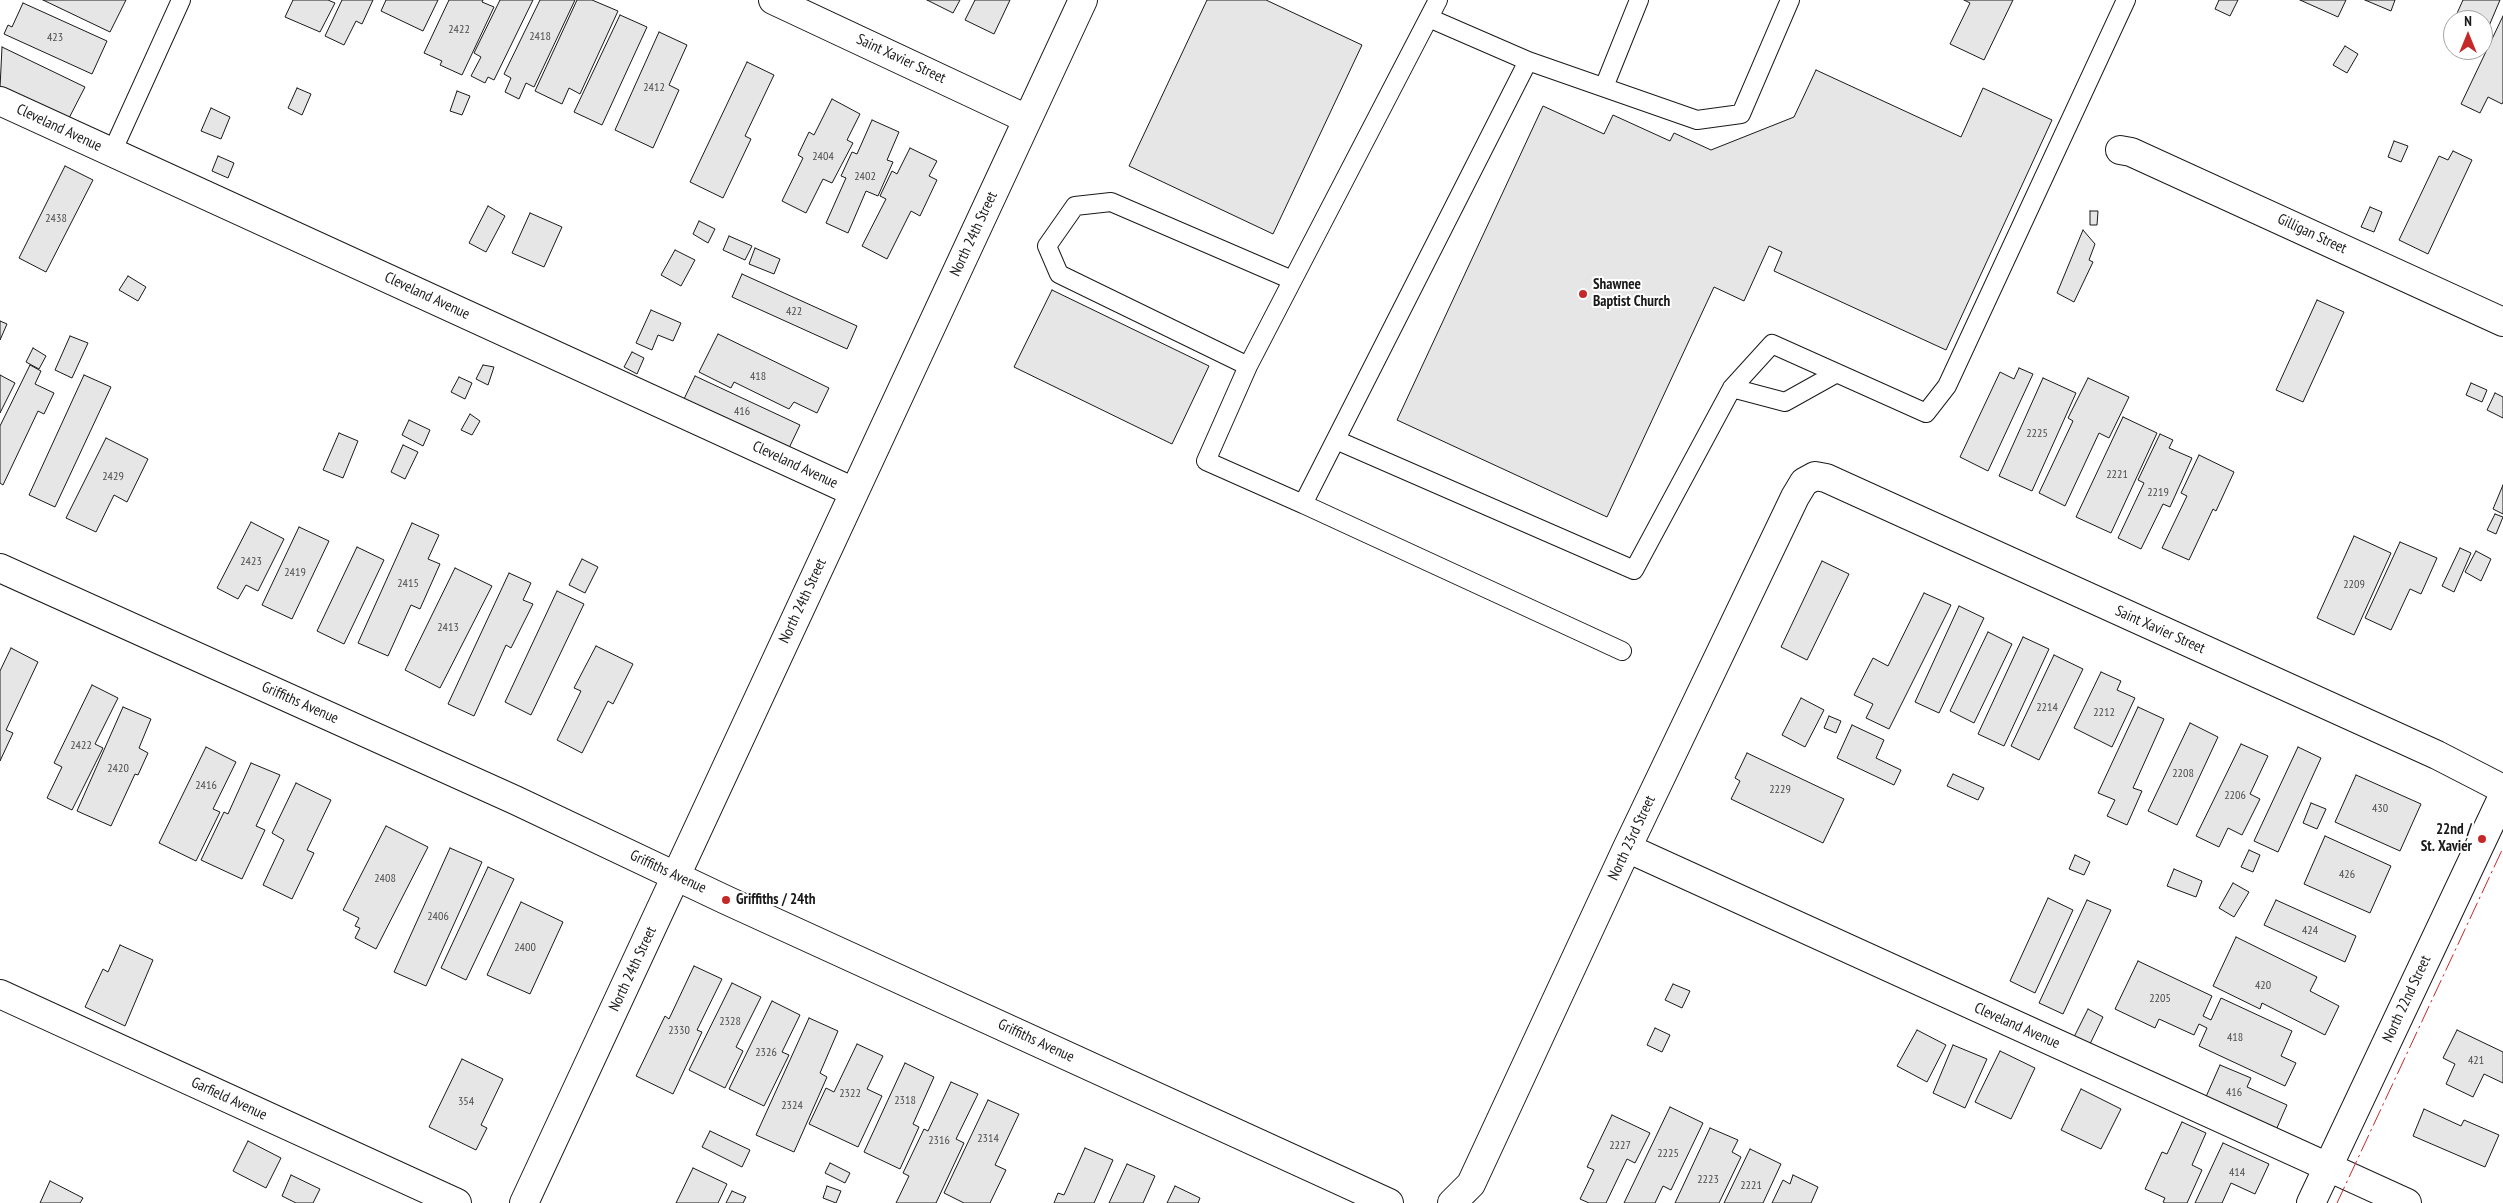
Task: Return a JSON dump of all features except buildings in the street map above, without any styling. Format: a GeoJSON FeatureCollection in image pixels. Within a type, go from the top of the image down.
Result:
{"type":"FeatureCollection","features":[{"type":"Feature","properties":{"kind":"street","name":"Saint Xavier Street"},"geometry":{"type":"LineString","coordinates":[[773,0],[1027,119]]}},
{"type":"Feature","properties":{"kind":"street","name":"North 24th Street"},"geometry":{"type":"LineString","coordinates":[[524,1203],[1084,0]]}},
{"type":"Feature","properties":{"kind":"street","name":"Cleveland Avenue"},"geometry":{"type":"LineString","coordinates":[[0,101],[854,492]]}},
{"type":"Feature","properties":{"kind":"street","name":"Gilligan Street"},"geometry":{"type":"LineString","coordinates":[[2120,150],[2131,152],[2503,322]]}},
{"type":"Feature","properties":{"kind":"street","name":"Saint Xavier Street"},"geometry":{"type":"LineString","coordinates":[[1815,476],[1826,478],[2428,751],[2503,789]]}},
{"type":"Feature","properties":{"kind":"street","name":"North 23rd Street"},"geometry":{"type":"LineString","coordinates":[[1452,1203],[1471,1184],[1627,848],[1795,497],[1804,482],[1815,476]]}},
{"type":"Feature","properties":{"kind":"street","name":"Griffiths Avenue"},"geometry":{"type":"LineString","coordinates":[[0,568],[506,796],[1389,1203]]}},
{"type":"Feature","properties":{"kind":"street","name":"North 22nd Street"},"geometry":{"type":"LineString","coordinates":[[2311,1203],[2503,796]]}},
{"type":"Feature","properties":{"kind":"street","name":"Cleveland Avenue"},"geometry":{"type":"LineString","coordinates":[[1627,848],[2407,1203]]}},
{"type":"Feature","properties":{"kind":"street","name":"Garfield Avenue"},"geometry":{"type":"LineString","coordinates":[[0,994],[457,1203]]}},
{"type":"Feature","properties":{"kind":"lane"},"geometry":{"type":"LineString","coordinates":[[112,152],[181,0]]}},
{"type":"Feature","properties":{"kind":"lane"},"geometry":{"type":"LineString","coordinates":[[1438,0],[1248,366],[1206,461],[1622,651]]}},
{"type":"Feature","properties":{"kind":"lane"},"geometry":{"type":"LineString","coordinates":[[1604,87],[1639,0]]}},
{"type":"Feature","properties":{"kind":"lane"},"geometry":{"type":"LineString","coordinates":[[1429,18],[1528,61],[1697,120],[1740,114],[1790,0]]}},
{"type":"Feature","properties":{"kind":"lane"},"geometry":{"type":"LineString","coordinates":[[1336,440],[1634,570],[1732,388],[1772,344],[1926,413],[1947,386],[2126,0]]}},
{"type":"Feature","properties":{"kind":"lane"},"geometry":{"type":"LineString","coordinates":[[1303,504],[1528,61]]}},
{"type":"Feature","properties":{"kind":"lane"},"geometry":{"type":"LineString","coordinates":[[1248,366],[1059,274],[1047,246],[1075,206],[1111,202],[1292,280]]}},
{"type":"Feature","properties":{"kind":"lane"},"geometry":{"type":"LineString","coordinates":[[1732,388],[1785,402],[1837,373]]}},
{"type":"Feature","properties":{"kind":"power"},"geometry":{"type":"LineString","coordinates":[[2337,1203],[2503,848]]}},
{"type":"Feature","properties":{"kind":"place","name":"Shawnee Baptist Church"},"geometry":{"type":"Point","coordinates":[1583,294]}},
{"type":"Feature","properties":{"kind":"place","name":"22nd / St. Xavier"},"geometry":{"type":"Point","coordinates":[2482,839]}},
{"type":"Feature","properties":{"kind":"place","name":"Griffiths / 24th"},"geometry":{"type":"Point","coordinates":[726,900]}}]}
